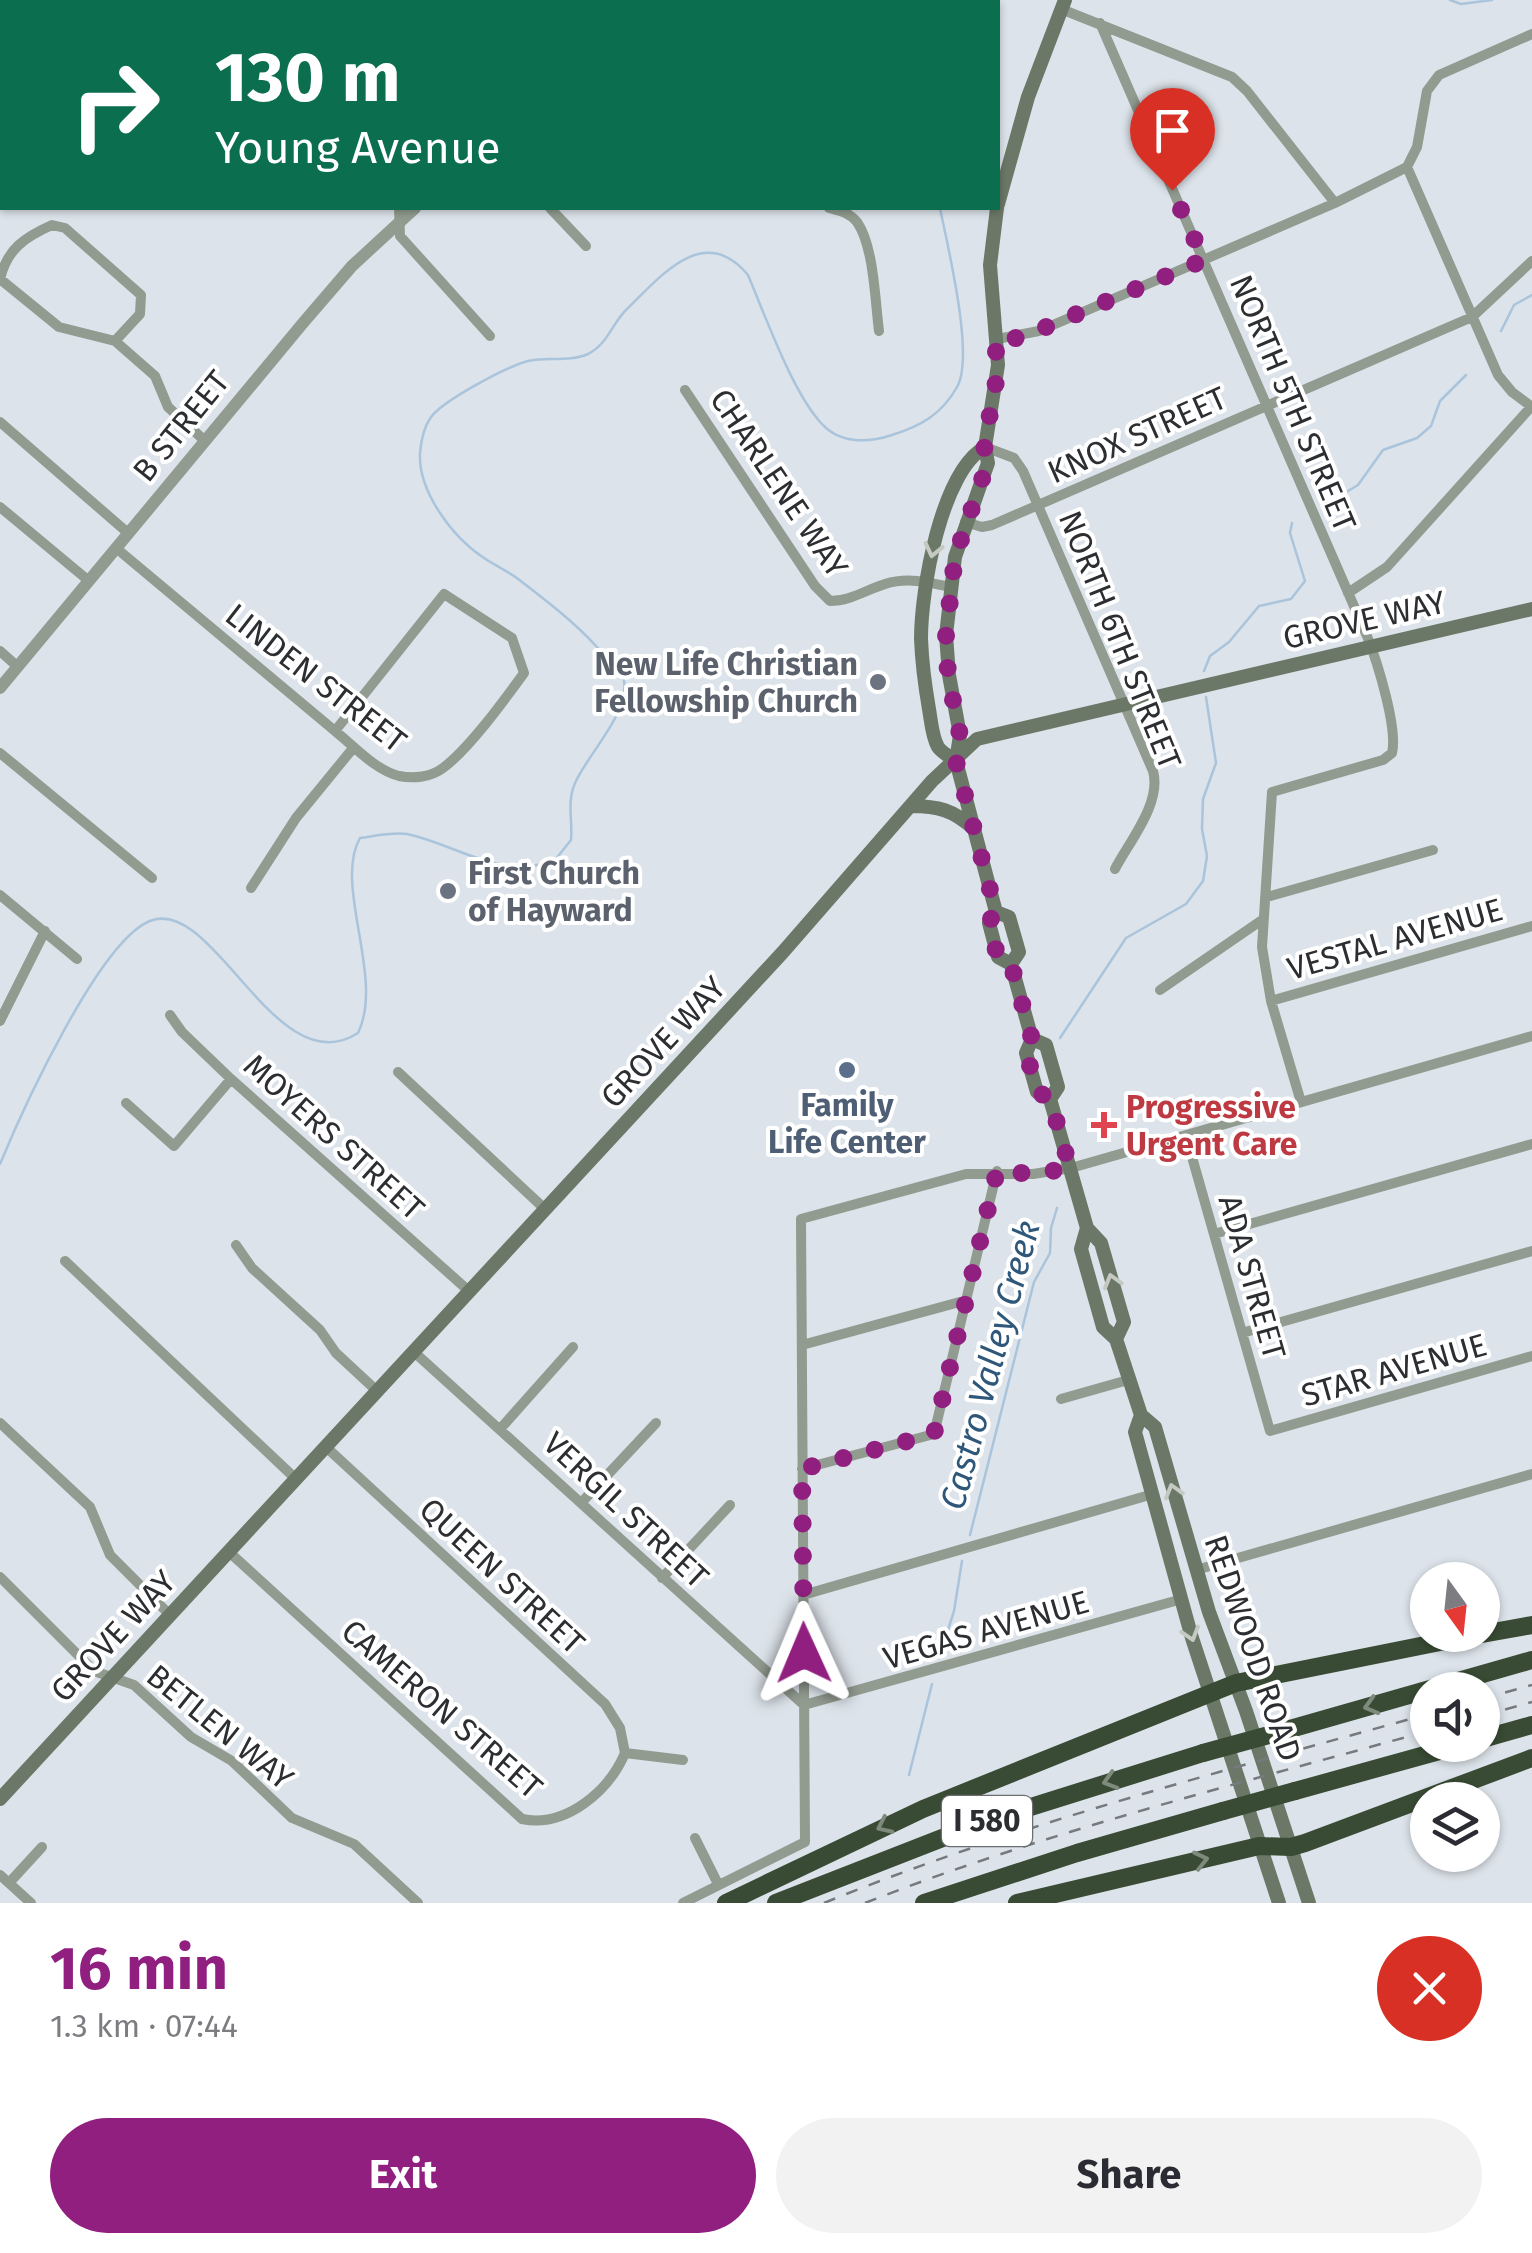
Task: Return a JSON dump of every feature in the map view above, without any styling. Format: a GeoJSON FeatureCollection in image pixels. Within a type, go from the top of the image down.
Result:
{"type":"FeatureCollection","features":[{"type":"Feature","properties":{"kind":"highway"},"geometry":{"type":"LineString","coordinates":[[1500,1630],[1532,1625]]}},
{"type":"Feature","properties":{"kind":"highway"},"geometry":{"type":"LineString","coordinates":[[726,1903],[923,1808],[1209,1693],[1236,1683],[1410,1648]]}},
{"type":"Feature","properties":{"kind":"highway","name":"I 580"},"geometry":{"type":"LineString","coordinates":[[776,1903],[986,1821],[1204,1753],[1532,1660]]}},
{"type":"Feature","properties":{"kind":"highway"},"geometry":{"type":"LineString","coordinates":[[1500,1734],[1532,1725]]}},
{"type":"Feature","properties":{"kind":"highway"},"geometry":{"type":"LineString","coordinates":[[1016,1903],[1259,1846],[1290,1847],[1532,1758]]}},
{"type":"Feature","properties":{"kind":"highway","name":"I 580"},"geometry":{"type":"LineString","coordinates":[[924,1903],[1103,1845],[1410,1759]]}},
{"type":"Feature","properties":{"kind":"main road","name":"REDWOOD ROAD"},"geometry":{"type":"LineString","coordinates":[[1000,195],[1018,130],[1063,4]]}},
{"type":"Feature","properties":{"kind":"main road","name":"REDWOOD ROAD"},"geometry":{"type":"LineString","coordinates":[[997,210],[990,265],[996,382],[984,446],[988,462],[966,522],[950,586],[946,653],[960,735],[956,761],[996,912],[1010,918],[1019,952],[1011,964],[1032,1039],[1046,1045],[1058,1087],[1050,1099],[1087,1228],[1081,1249],[1103,1327],[1116,1339],[1140,1415],[1155,1426],[1196,1570],[1309,1903]]}},
{"type":"Feature","properties":{"kind":"main road","name":"REDWOOD ROAD"},"geometry":{"type":"LineString","coordinates":[[956,761],[938,748],[924,677],[926,582],[953,488],[969,456],[984,446]]}},
{"type":"Feature","properties":{"kind":"main road","name":"GROVE WAY"},"geometry":{"type":"LineString","coordinates":[[0,1799],[783,952],[932,781],[977,739],[1532,609]]}},
{"type":"Feature","properties":{"kind":"main road"},"geometry":{"type":"LineString","coordinates":[[911,806],[949,810],[974,828]]}},
{"type":"Feature","properties":{"kind":"main road","name":"REDWOOD ROAD"},"geometry":{"type":"LineString","coordinates":[[1140,1415],[1135,1432],[1182,1599],[1279,1903]]}},
{"type":"Feature","properties":{"kind":"street"},"geometry":{"type":"LineString","coordinates":[[1063,4],[1232,77],[1247,90],[1335,203]]}},
{"type":"Feature","properties":{"kind":"street","name":"NORTH 5TH STREET"},"geometry":{"type":"LineString","coordinates":[[1100,23],[1371,646],[1394,737],[1392,754],[1383,760],[1272,792],[1267,897]]}},
{"type":"Feature","properties":{"kind":"street"},"geometry":{"type":"LineString","coordinates":[[996,339],[1016,338],[1039,330],[1335,203],[1407,167],[1417,147],[1427,91],[1438,75],[1532,34]]}},
{"type":"Feature","properties":{"kind":"street"},"geometry":{"type":"LineString","coordinates":[[1348,593],[1388,567],[1532,407],[1498,375],[1407,167]]}},
{"type":"Feature","properties":{"kind":"street"},"geometry":{"type":"LineString","coordinates":[[552,210],[586,246]]}},
{"type":"Feature","properties":{"kind":"street"},"geometry":{"type":"LineString","coordinates":[[835,210],[848,214],[858,224],[866,242],[880,330]]}},
{"type":"Feature","properties":{"kind":"street"},"geometry":{"type":"LineString","coordinates":[[399,214],[400,236],[490,336]]}},
{"type":"Feature","properties":{"kind":"street","name":"B STREET"},"geometry":{"type":"LineString","coordinates":[[0,688],[399,214]]}},
{"type":"Feature","properties":{"kind":"street"},"geometry":{"type":"LineString","coordinates":[[115,341],[140,314],[141,295],[64,228],[52,225],[26,237],[5,258],[0,279],[59,326],[115,341],[155,376],[168,407],[205,440]]}},
{"type":"Feature","properties":{"kind":"street","name":"KNOX STREET"},"geometry":{"type":"LineString","coordinates":[[966,522],[982,527],[992,525],[1472,317],[1532,260]]}},
{"type":"Feature","properties":{"kind":"street","name":"CHARLENE WAY"},"geometry":{"type":"LineString","coordinates":[[685,390],[814,586],[830,600],[843,600],[888,583],[950,586]]}},
{"type":"Feature","properties":{"kind":"street"},"geometry":{"type":"LineString","coordinates":[[0,422],[128,534]]}},
{"type":"Feature","properties":{"kind":"street","name":"NORTH 6TH STREET"},"geometry":{"type":"LineString","coordinates":[[984,446],[1019,463],[1153,771],[1156,790],[1114,869]]}},
{"type":"Feature","properties":{"kind":"street"},"geometry":{"type":"LineString","coordinates":[[0,508],[89,581]]}},
{"type":"Feature","properties":{"kind":"street","name":"LINDEN STREET"},"geometry":{"type":"LineString","coordinates":[[116,548],[354,747],[396,775],[419,778],[441,770],[456,757],[524,672],[512,638],[444,594],[335,731]]}},
{"type":"Feature","properties":{"kind":"street"},"geometry":{"type":"LineString","coordinates":[[0,651],[18,666]]}},
{"type":"Feature","properties":{"kind":"street"},"geometry":{"type":"LineString","coordinates":[[251,888],[285,834],[354,747]]}},
{"type":"Feature","properties":{"kind":"street"},"geometry":{"type":"LineString","coordinates":[[0,753],[152,878]]}},
{"type":"Feature","properties":{"kind":"street"},"geometry":{"type":"LineString","coordinates":[[1301,1102],[1271,1001],[1262,947],[1267,897],[1434,850]]}},
{"type":"Feature","properties":{"kind":"street"},"geometry":{"type":"LineString","coordinates":[[0,895],[77,959]]}},
{"type":"Feature","properties":{"kind":"street"},"geometry":{"type":"LineString","coordinates":[[1160,990],[1262,920]]}},
{"type":"Feature","properties":{"kind":"street","name":"VESTAL AVENUE"},"geometry":{"type":"LineString","coordinates":[[1271,1001],[1532,926]]}},
{"type":"Feature","properties":{"kind":"street"},"geometry":{"type":"LineString","coordinates":[[0,1021],[45,931]]}},
{"type":"Feature","properties":{"kind":"street","name":"MOYERS STREET"},"geometry":{"type":"LineString","coordinates":[[170,1015],[182,1032],[231,1079],[470,1292]]}},
{"type":"Feature","properties":{"kind":"street"},"geometry":{"type":"LineString","coordinates":[[684,1903],[804,1842],[801,1220],[966,1174],[1034,1174],[1070,1168],[1532,1036]]}},
{"type":"Feature","properties":{"kind":"street"},"geometry":{"type":"LineString","coordinates":[[398,1072],[546,1210]]}},
{"type":"Feature","properties":{"kind":"street"},"geometry":{"type":"LineString","coordinates":[[126,1103],[174,1146],[231,1079]]}},
{"type":"Feature","properties":{"kind":"street","name":"ADA STREET"},"geometry":{"type":"LineString","coordinates":[[1186,1136],[1270,1432]]}},
{"type":"Feature","properties":{"kind":"street"},"geometry":{"type":"LineString","coordinates":[[1214,1234],[1532,1144]]}},
{"type":"Feature","properties":{"kind":"street"},"geometry":{"type":"LineString","coordinates":[[802,1469],[934,1434],[997,1171]]}},
{"type":"Feature","properties":{"kind":"street"},"geometry":{"type":"LineString","coordinates":[[236,1245],[252,1268],[320,1330],[336,1352],[377,1391]]}},
{"type":"Feature","properties":{"kind":"street"},"geometry":{"type":"LineString","coordinates":[[1242,1333],[1532,1250]]}},
{"type":"Feature","properties":{"kind":"street"},"geometry":{"type":"LineString","coordinates":[[66,1260],[297,1480]]}},
{"type":"Feature","properties":{"kind":"street"},"geometry":{"type":"LineString","coordinates":[[802,1344],[967,1300]]}},
{"type":"Feature","properties":{"kind":"street"},"geometry":{"type":"LineString","coordinates":[[501,1428],[574,1347]]}},
{"type":"Feature","properties":{"kind":"street","name":"VERGIL STREET"},"geometry":{"type":"LineString","coordinates":[[414,1352],[804,1706]]}},
{"type":"Feature","properties":{"kind":"street","name":"STAR AVENUE"},"geometry":{"type":"LineString","coordinates":[[1270,1432],[1532,1356]]}},
{"type":"Feature","properties":{"kind":"street"},"geometry":{"type":"LineString","coordinates":[[1061,1399],[1128,1380]]}},
{"type":"Feature","properties":{"kind":"street"},"geometry":{"type":"LineString","coordinates":[[582,1502],[656,1422]]}},
{"type":"Feature","properties":{"kind":"street"},"geometry":{"type":"LineString","coordinates":[[0,1423],[90,1507],[110,1555],[170,1615]]}},
{"type":"Feature","properties":{"kind":"street","name":"QUEEN STREET"},"geometry":{"type":"LineString","coordinates":[[326,1447],[605,1704],[620,1728],[625,1753]]}},
{"type":"Feature","properties":{"kind":"street"},"geometry":{"type":"LineString","coordinates":[[1196,1570],[1532,1474]]}},
{"type":"Feature","properties":{"kind":"street"},"geometry":{"type":"LineString","coordinates":[[803,1595],[1153,1494]]}},
{"type":"Feature","properties":{"kind":"street"},"geometry":{"type":"LineString","coordinates":[[662,1578],[730,1505]]}},
{"type":"Feature","properties":{"kind":"street","name":"CAMERON STREET"},"geometry":{"type":"LineString","coordinates":[[229,1552],[522,1819],[537,1822],[552,1818],[593,1798],[608,1785],[625,1753]]}},
{"type":"Feature","properties":{"kind":"street","name":"BETLEN WAY"},"geometry":{"type":"LineString","coordinates":[[0,1577],[94,1670],[134,1685],[191,1737],[232,1761],[292,1818],[354,1844],[418,1903]]}},
{"type":"Feature","properties":{"kind":"street","name":"VEGAS AVENUE"},"geometry":{"type":"LineString","coordinates":[[804,1706],[1182,1599]]}},
{"type":"Feature","properties":{"kind":"street"},"geometry":{"type":"LineString","coordinates":[[625,1753],[683,1760]]}},
{"type":"Feature","properties":{"kind":"street"},"geometry":{"type":"LineString","coordinates":[[695,1838],[718,1884]]}},
{"type":"Feature","properties":{"kind":"street"},"geometry":{"type":"LineString","coordinates":[[31,1903],[4,1879],[42,1847]]}},
{"type":"Feature","properties":{"kind":"waterway"},"geometry":{"type":"LineString","coordinates":[[1450,0],[1461,4],[1492,0]]}},
{"type":"Feature","properties":{"kind":"waterway"},"geometry":{"type":"LineString","coordinates":[[0,1164],[44,1069],[86,993],[130,935],[150,921],[174,921],[198,935],[273,1014],[300,1034],[328,1042],[358,1033],[365,1011],[366,986],[352,881],[353,858],[360,838],[407,834],[480,859],[516,866],[555,860],[571,840],[573,788],[620,706],[624,681],[612,662],[570,620],[472,549],[449,526],[431,497],[421,468],[422,439],[431,417],[462,393],[518,364],[588,354],[600,345],[627,309],[669,270],[699,254],[715,253],[732,260],[748,275],[790,374],[811,411],[829,431],[864,440],[883,438],[912,427],[945,405],[962,372],[958,299],[940,210]]}},
{"type":"Feature","properties":{"kind":"waterway","name":"Castro Valley Creek"},"geometry":{"type":"LineString","coordinates":[[1501,331],[1514,305],[1532,295]]}},
{"type":"Feature","properties":{"kind":"waterway","name":"Castro Valley Creek"},"geometry":{"type":"LineString","coordinates":[[1331,501],[1358,485],[1383,450],[1417,438],[1431,426],[1440,401],[1466,375]]}},
{"type":"Feature","properties":{"kind":"waterway","name":"Castro Valley Creek"},"geometry":{"type":"LineString","coordinates":[[1204,671],[1210,656],[1229,642],[1259,606],[1291,599],[1305,581],[1290,533],[1292,523]]}},
{"type":"Feature","properties":{"kind":"waterway","name":"Castro Valley Creek"},"geometry":{"type":"LineString","coordinates":[[1060,1038],[1126,938],[1186,904],[1203,881],[1207,856],[1202,829],[1203,799],[1216,763],[1206,697]]}},
{"type":"Feature","properties":{"kind":"waterway","name":"Castro Valley Creek"},"geometry":{"type":"LineString","coordinates":[[970,1535],[1034,1282],[1050,1253],[1057,1208]]}},
{"type":"Feature","properties":{"kind":"waterway","name":"Castro Valley Creek"},"geometry":{"type":"LineString","coordinates":[[939,1658],[954,1611],[962,1561]]}},
{"type":"Feature","properties":{"kind":"waterway","name":"Castro Valley Creek"},"geometry":{"type":"LineString","coordinates":[[909,1775],[932,1684]]}},
{"type":"Feature","properties":{"kind":"railway"},"geometry":{"type":"LineString","coordinates":[[1500,1694],[1532,1685]]}},
{"type":"Feature","properties":{"kind":"railway"},"geometry":{"type":"LineString","coordinates":[[1500,1711],[1532,1702]]}},
{"type":"Feature","properties":{"kind":"railway"},"geometry":{"type":"LineString","coordinates":[[824,1903],[1047,1823],[1410,1719]]}},
{"type":"Feature","properties":{"kind":"railway"},"geometry":{"type":"LineString","coordinates":[[865,1903],[1073,1831],[1410,1736]]}},
{"type":"Feature","properties":{"kind":"place","name":"New Life Christian Fellowship Church"},"geometry":{"type":"Point","coordinates":[878,682]}},
{"type":"Feature","properties":{"kind":"place","name":"First Church of Hayward"},"geometry":{"type":"Point","coordinates":[448,891]}},
{"type":"Feature","properties":{"kind":"place","name":"Family Life Center"},"geometry":{"type":"Point","coordinates":[847,1070]}},
{"type":"Feature","properties":{"kind":"place","name":"Progressive Urgent Care"},"geometry":{"type":"Point","coordinates":[1104,1125]}},
{"type":"Feature","properties":{"kind":"route"},"geometry":{"type":"LineString","coordinates":[[804,1653],[802,1469],[934,1434],[997,1171],[1034,1174],[1070,1168],[1050,1099],[1038,1092],[1026,1053],[1032,1039],[1011,964],[998,957],[988,923],[996,912],[956,761],[960,735],[948,675],[948,603],[960,539],[988,462],[984,446],[996,382],[996,339],[1016,338],[1039,330],[1204,260],[1172,190]]}}]}
